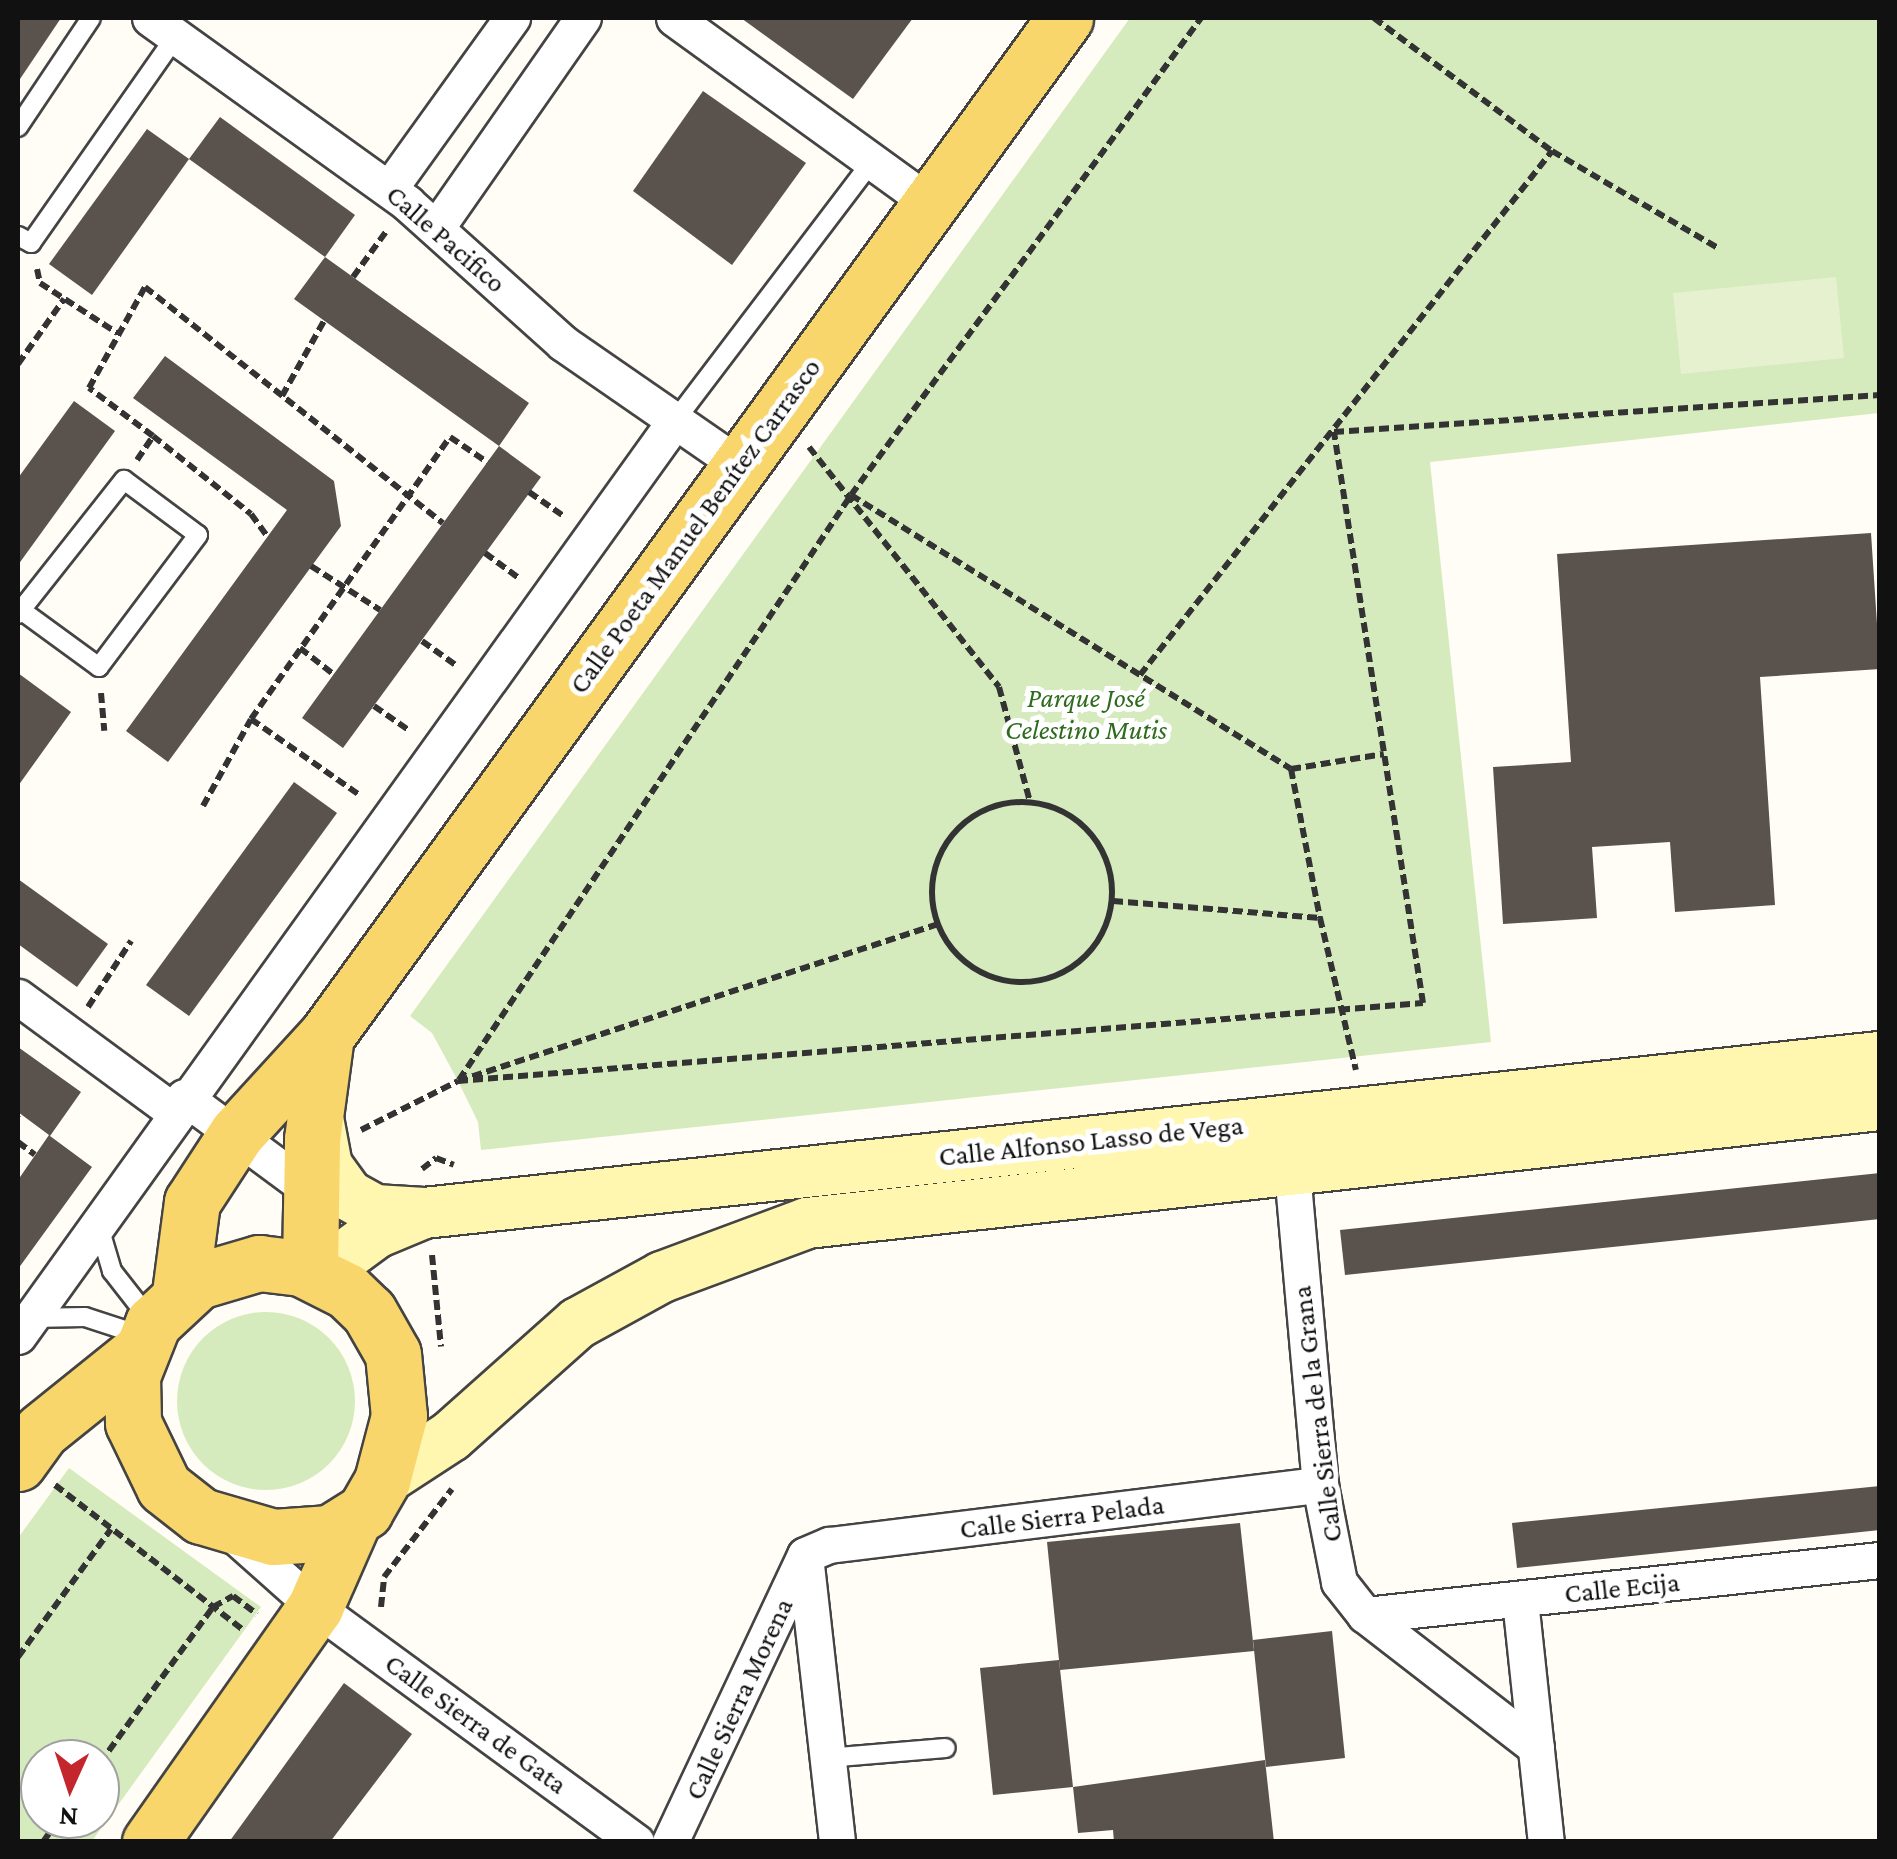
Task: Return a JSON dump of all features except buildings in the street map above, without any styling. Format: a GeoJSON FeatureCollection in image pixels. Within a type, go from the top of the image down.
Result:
{"type":"FeatureCollection","features":[{"type":"Feature","properties":{"kind":"main road","name":"Calle Poeta Manuel Benítez Carrasco"},"geometry":{"type":"LineString","coordinates":[[154,1326],[192,1202],[237,1132],[326,1036],[738,464],[1066,18]]}},
{"type":"Feature","properties":{"kind":"main road","name":"Calle Poeta Manuel Benítez Carrasco"},"geometry":{"type":"LineString","coordinates":[[315,1273],[317,1147],[326,1036]]}},
{"type":"Feature","properties":{"kind":"main road","name":"Calle Alfonso Lasso de Vega"},"geometry":{"type":"LineString","coordinates":[[367,1503],[451,1436],[578,1323],[750,1240],[808,1223],[980,1199],[1289,1145],[1880,1057]]}},
{"type":"Feature","properties":{"kind":"main road","name":"Calle Alfonso Lasso de Vega"},"geometry":{"type":"LineString","coordinates":[[315,1273],[376,1233],[426,1224],[1289,1145],[1880,1105]]}},
{"type":"Feature","properties":{"kind":"main road"},"geometry":{"type":"LineString","coordinates":[[317,1147],[348,1196],[375,1210],[426,1224]]}},
{"type":"Feature","properties":{"kind":"main road"},"geometry":{"type":"LineString","coordinates":[[19,1461],[42,1431],[154,1326],[238,1266],[315,1273],[370,1312],[393,1354],[399,1416],[367,1503],[150,1842]]}},
{"type":"Feature","properties":{"kind":"main road"},"geometry":{"type":"LineString","coordinates":[[154,1326],[132,1412],[150,1467],[182,1503],[224,1525],[274,1537],[367,1503]]}},
{"type":"Feature","properties":{"kind":"street"},"geometry":{"type":"LineString","coordinates":[[398,196],[512,18]]}},
{"type":"Feature","properties":{"kind":"street"},"geometry":{"type":"LineString","coordinates":[[436,226],[584,18]]}},
{"type":"Feature","properties":{"kind":"street"},"geometry":{"type":"LineString","coordinates":[[674,18],[931,204]]}},
{"type":"Feature","properties":{"kind":"street","name":"Calle Pacifico"},"geometry":{"type":"LineString","coordinates":[[163,27],[436,226],[563,343],[738,464]]}},
{"type":"Feature","properties":{"kind":"street"},"geometry":{"type":"LineString","coordinates":[[24,1327],[99,1226],[178,1104],[674,422]]}},
{"type":"Feature","properties":{"kind":"street"},"geometry":{"type":"LineString","coordinates":[[18,997],[178,1104],[237,1132],[317,1147]]}},
{"type":"Feature","properties":{"kind":"street","name":"Calle Sierra de la Grana"},"geometry":{"type":"LineString","coordinates":[[1289,1145],[1320,1485],[1339,1582],[1365,1615],[1536,1747]]}},
{"type":"Feature","properties":{"kind":"street","name":"Calle Sierra Pelada"},"geometry":{"type":"LineString","coordinates":[[805,1556],[829,1545],[1320,1485]]}},
{"type":"Feature","properties":{"kind":"street","name":"Calle Sierra de Gata"},"geometry":{"type":"LineString","coordinates":[[224,1525],[292,1615],[636,1842]]}},
{"type":"Feature","properties":{"kind":"street"},"geometry":{"type":"LineString","coordinates":[[805,1556],[837,1842]]}},
{"type":"Feature","properties":{"kind":"street","name":"Calle Sierra Morena"},"geometry":{"type":"LineString","coordinates":[[670,1842],[805,1556]]}},
{"type":"Feature","properties":{"kind":"street","name":"Calle Ecija"},"geometry":{"type":"LineString","coordinates":[[1365,1615],[1880,1560]]}},
{"type":"Feature","properties":{"kind":"street"},"geometry":{"type":"LineString","coordinates":[[1520,1600],[1546,1842]]}},
{"type":"Feature","properties":{"kind":"lane"},"geometry":{"type":"LineString","coordinates":[[18,128],[91,18]]}},
{"type":"Feature","properties":{"kind":"lane"},"geometry":{"type":"LineString","coordinates":[[24,240],[163,27]]}},
{"type":"Feature","properties":{"kind":"lane"},"geometry":{"type":"LineString","coordinates":[[674,422],[871,162]]}},
{"type":"Feature","properties":{"kind":"lane"},"geometry":{"type":"LineString","coordinates":[[124,480],[198,535],[99,667],[21,614],[124,480]]}},
{"type":"Feature","properties":{"kind":"lane"},"geometry":{"type":"LineString","coordinates":[[99,1226],[112,1271],[154,1326]]}},
{"type":"Feature","properties":{"kind":"lane"},"geometry":{"type":"LineString","coordinates":[[24,1327],[85,1317],[154,1326]]}},
{"type":"Feature","properties":{"kind":"lane"},"geometry":{"type":"LineString","coordinates":[[827,1758],[946,1748]]}},
{"type":"Feature","properties":{"kind":"path"},"geometry":{"type":"LineString","coordinates":[[458,1082],[851,495],[1201,18]]}},
{"type":"Feature","properties":{"kind":"path"},"geometry":{"type":"LineString","coordinates":[[1374,18],[1552,150],[1718,248]]}},
{"type":"Feature","properties":{"kind":"path"},"geometry":{"type":"LineString","coordinates":[[1140,675],[1552,150]]}},
{"type":"Feature","properties":{"kind":"path"},"geometry":{"type":"LineString","coordinates":[[353,276],[398,196]]}},
{"type":"Feature","properties":{"kind":"path"},"geometry":{"type":"LineString","coordinates":[[24,240],[40,282],[117,333]]}},
{"type":"Feature","properties":{"kind":"path"},"geometry":{"type":"LineString","coordinates":[[267,536],[252,514],[89,388],[145,288],[443,522]]}},
{"type":"Feature","properties":{"kind":"path"},"geometry":{"type":"LineString","coordinates":[[18,364],[64,298]]}},
{"type":"Feature","properties":{"kind":"path"},"geometry":{"type":"LineString","coordinates":[[282,396],[324,321]]}},
{"type":"Feature","properties":{"kind":"path"},"geometry":{"type":"LineString","coordinates":[[1334,432],[1880,395]]}},
{"type":"Feature","properties":{"kind":"path"},"geometry":{"type":"LineString","coordinates":[[774,416],[851,495],[999,688],[1030,802]]}},
{"type":"Feature","properties":{"kind":"path"},"geometry":{"type":"LineString","coordinates":[[458,1082],[1423,1004],[1334,432]]}},
{"type":"Feature","properties":{"kind":"path"},"geometry":{"type":"LineString","coordinates":[[124,480],[153,436]]}},
{"type":"Feature","properties":{"kind":"path"},"geometry":{"type":"LineString","coordinates":[[204,806],[252,719],[450,437],[487,462]]}},
{"type":"Feature","properties":{"kind":"path"},"geometry":{"type":"LineString","coordinates":[[851,495],[1292,769],[1384,754]]}},
{"type":"Feature","properties":{"kind":"path"},"geometry":{"type":"LineString","coordinates":[[310,566],[380,610]]}},
{"type":"Feature","properties":{"kind":"path"},"geometry":{"type":"LineString","coordinates":[[300,648],[333,674]]}},
{"type":"Feature","properties":{"kind":"path"},"geometry":{"type":"LineString","coordinates":[[99,667],[104,731]]}},
{"type":"Feature","properties":{"kind":"path"},"geometry":{"type":"LineString","coordinates":[[252,719],[390,817]]}},
{"type":"Feature","properties":{"kind":"path"},"geometry":{"type":"LineString","coordinates":[[1292,769],[1320,918],[1346,1010],[1358,1086]]}},
{"type":"Feature","properties":{"kind":"path"},"geometry":{"type":"LineString","coordinates":[[1008,802],[1030,802],[1081,823],[1102,847],[1113,901],[1101,938],[1080,962],[1053,978],[1022,983],[995,979],[967,964],[938,924],[931,896],[946,842],[968,819],[1008,802]]}},
{"type":"Feature","properties":{"kind":"path"},"geometry":{"type":"LineString","coordinates":[[1113,901],[1320,918]]}},
{"type":"Feature","properties":{"kind":"path"},"geometry":{"type":"LineString","coordinates":[[317,1147],[458,1082],[938,924]]}},
{"type":"Feature","properties":{"kind":"path"},"geometry":{"type":"LineString","coordinates":[[70,1034],[132,941]]}},
{"type":"Feature","properties":{"kind":"path"},"geometry":{"type":"LineString","coordinates":[[18,1142],[36,1155]]}},
{"type":"Feature","properties":{"kind":"path"},"geometry":{"type":"LineString","coordinates":[[426,1224],[441,1359]]}},
{"type":"Feature","properties":{"kind":"path"},"geometry":{"type":"LineString","coordinates":[[19,1461],[256,1639]]}},
{"type":"Feature","properties":{"kind":"path"},"geometry":{"type":"LineString","coordinates":[[386,1613],[379,1604],[384,1578],[464,1474]]}},
{"type":"Feature","properties":{"kind":"path"},"geometry":{"type":"LineString","coordinates":[[18,1657],[111,1528]]}},
{"type":"Feature","properties":{"kind":"path"},"geometry":{"type":"LineString","coordinates":[[117,1739],[213,1607],[233,1596],[292,1615]]}},
{"type":"Feature","properties":{"kind":"green space","name":"Parque José Celestino Mutis"},"geometry":{"type":"Polygon","coordinates":[[[1130,18],[1879,18],[1879,413],[1430,462],[1491,1042],[481,1150],[478,1122],[458,1081],[432,1033],[410,1016],[1130,18]]]}},
{"type":"Feature","properties":{"kind":"green space"},"geometry":{"type":"Polygon","coordinates":[[[1836,277],[1844,358],[1681,374],[1673,293],[1836,277]]]}},
{"type":"Feature","properties":{"kind":"green space"},"geometry":{"type":"Polygon","coordinates":[[[266,1312],[300,1319],[329,1338],[348,1367],[355,1401],[348,1435],[329,1464],[300,1483],[266,1490],[232,1483],[203,1464],[184,1435],[177,1401],[184,1367],[203,1338],[232,1319],[266,1312]]]}},
{"type":"Feature","properties":{"kind":"green space"},"geometry":{"type":"Polygon","coordinates":[[[69,1468],[261,1607],[120,1802],[120,1739],[20,1739],[20,1839],[93,1839],[18,1841],[18,1538],[69,1468]]]}}]}
